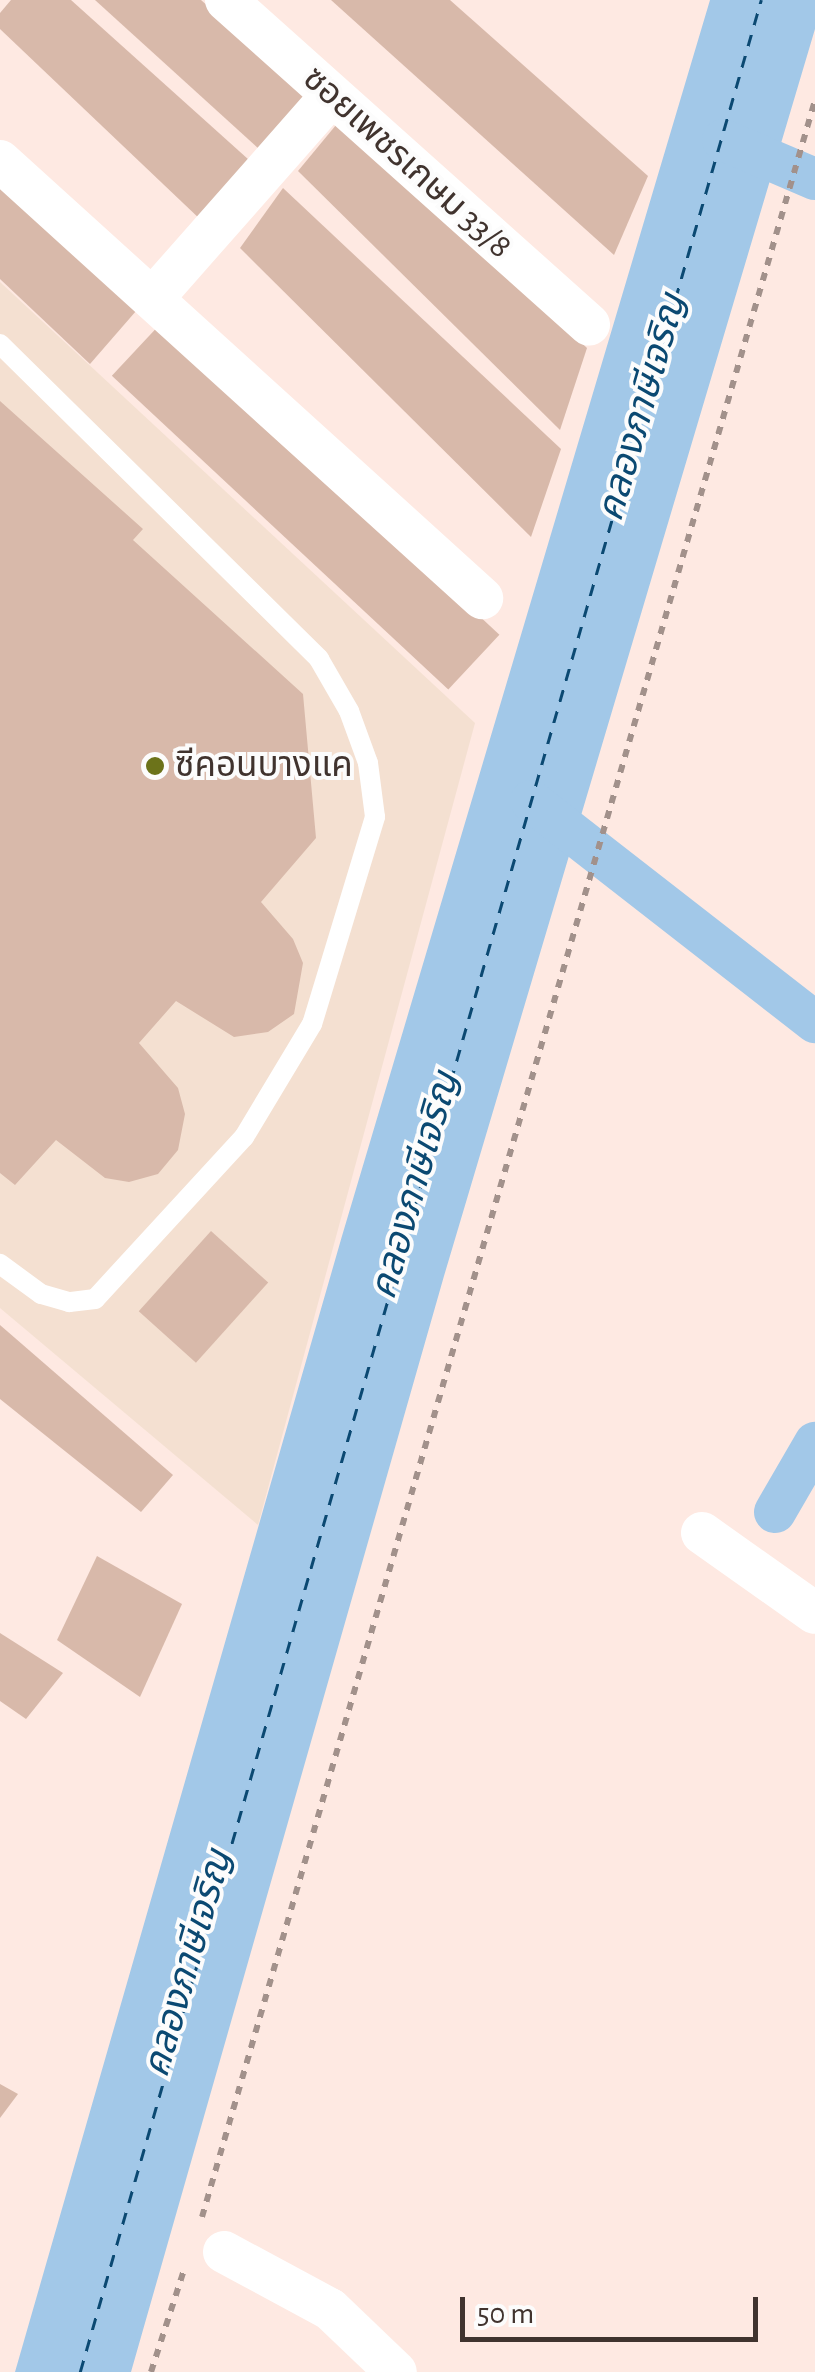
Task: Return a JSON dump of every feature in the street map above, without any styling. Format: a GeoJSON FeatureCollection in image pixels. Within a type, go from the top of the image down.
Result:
{"type":"FeatureCollection","features":[{"type":"Feature","properties":{"kind":"street","name":"ซอยเพชรเกษม 33/8"},"geometry":{"type":"LineString","coordinates":[[226,0],[589,324]]}},
{"type":"Feature","properties":{"kind":"street"},"geometry":{"type":"LineString","coordinates":[[153,298],[331,96]]}},
{"type":"Feature","properties":{"kind":"street"},"geometry":{"type":"LineString","coordinates":[[0,160],[482,598]]}},
{"type":"Feature","properties":{"kind":"street"},"geometry":{"type":"LineString","coordinates":[[702,1532],[815,1613]]}},
{"type":"Feature","properties":{"kind":"street"},"geometry":{"type":"LineString","coordinates":[[204,2245],[330,2309],[376,2363]]}},
{"type":"Feature","properties":{"kind":"lane"},"geometry":{"type":"LineString","coordinates":[[0,344],[319,659],[362,746],[375,817],[303,1041],[244,1137],[96,1299],[70,1302],[41,1294],[0,1264]]}},
{"type":"Feature","properties":{"kind":"path"},"geometry":{"type":"LineString","coordinates":[[151,2372],[204,2245],[815,100]]}},
{"type":"Feature","properties":{"kind":"shaded area"},"geometry":{"type":"Polygon","coordinates":[[[0,282],[475,723],[258,1525],[0,1308],[0,282]]]}},
{"type":"Feature","properties":{"kind":"water","name":"คลองภาษีเจริญ"},"geometry":{"type":"Polygon","coordinates":[[[710,0],[815,0],[815,29],[444,1276],[131,2372],[15,2372],[342,1236],[710,0]]]}},
{"type":"Feature","properties":{"kind":"building"},"geometry":{"type":"Polygon","coordinates":[[[11,0],[71,0],[258,168],[203,222],[0,29],[0,13],[11,0]]]}},
{"type":"Feature","properties":{"kind":"building"},"geometry":{"type":"Polygon","coordinates":[[[95,0],[201,0],[311,98],[259,149],[95,0]]]}},
{"type":"Feature","properties":{"kind":"building"},"geometry":{"type":"Polygon","coordinates":[[[331,0],[450,0],[648,176],[614,255],[331,0]]]}},
{"type":"Feature","properties":{"kind":"building"},"geometry":{"type":"Polygon","coordinates":[[[341,119],[587,348],[560,430],[298,171],[341,119]]]}},
{"type":"Feature","properties":{"kind":"building"},"geometry":{"type":"Polygon","coordinates":[[[0,178],[143,303],[90,364],[0,279],[0,178]]]}},
{"type":"Feature","properties":{"kind":"building"},"geometry":{"type":"Polygon","coordinates":[[[283,188],[561,449],[531,537],[240,248],[283,188]]]}},
{"type":"Feature","properties":{"kind":"building"},"geometry":{"type":"Polygon","coordinates":[[[163,321],[499,635],[448,690],[112,376],[163,321]]]}},
{"type":"Feature","properties":{"kind":"building","name":"ซีคอนบางแค"},"geometry":{"type":"Polygon","coordinates":[[[0,401],[143,529],[133,540],[303,694],[316,838],[261,902],[293,939],[303,963],[294,1014],[268,1032],[234,1037],[176,1001],[139,1043],[178,1088],[185,1114],[178,1150],[158,1174],[129,1182],[105,1178],[56,1140],[15,1185],[0,1173],[0,401]]]}},
{"type":"Feature","properties":{"kind":"building"},"geometry":{"type":"Polygon","coordinates":[[[211,1231],[268,1283],[196,1363],[139,1311],[211,1231]]]}},
{"type":"Feature","properties":{"kind":"building"},"geometry":{"type":"Polygon","coordinates":[[[0,1325],[173,1475],[141,1512],[0,1399],[0,1325]]]}},
{"type":"Feature","properties":{"kind":"building"},"geometry":{"type":"Polygon","coordinates":[[[97,1556],[182,1604],[140,1697],[57,1640],[97,1556]]]}},
{"type":"Feature","properties":{"kind":"building"},"geometry":{"type":"Polygon","coordinates":[[[0,1633],[63,1673],[26,1719],[0,1701],[0,1633]]]}},
{"type":"Feature","properties":{"kind":"building"},"geometry":{"type":"Polygon","coordinates":[[[0,2084],[18,2094],[0,2118],[0,2084]]]}},
{"type":"Feature","properties":{"kind":"waterway"},"geometry":{"type":"LineString","coordinates":[[723,140],[815,179]]}},
{"type":"Feature","properties":{"kind":"waterway"},"geometry":{"type":"LineString","coordinates":[[531,801],[815,1022]]}},
{"type":"Feature","properties":{"kind":"waterway"},"geometry":{"type":"LineString","coordinates":[[775,1512],[815,1443]]}},
{"type":"Feature","properties":{"kind":"ferry route"},"geometry":{"type":"LineString","coordinates":[[80,2372],[761,0]]}},
{"type":"Feature","properties":{"kind":"place","name":"ซีคอนบางแค"},"geometry":{"type":"Point","coordinates":[155,766]}}]}
